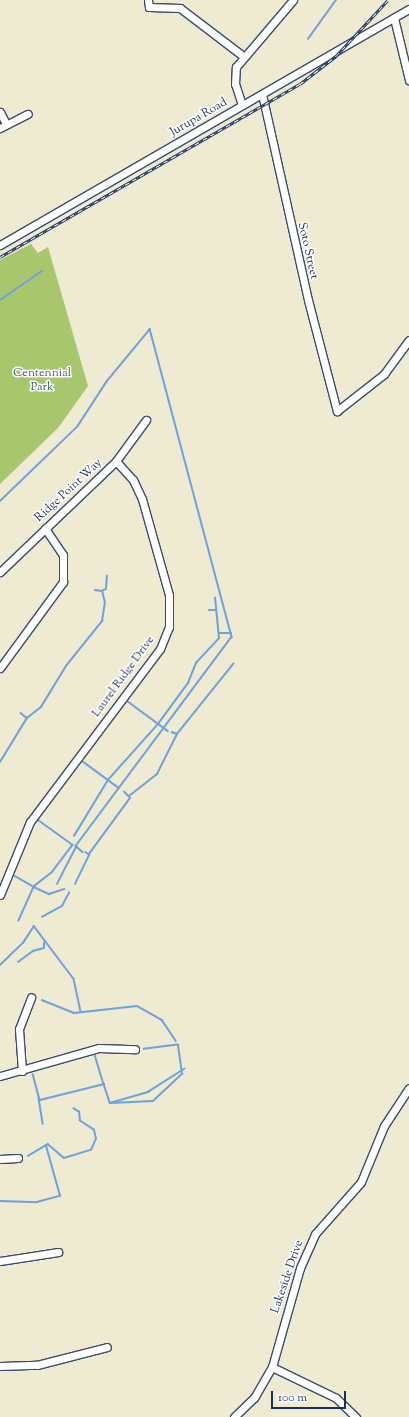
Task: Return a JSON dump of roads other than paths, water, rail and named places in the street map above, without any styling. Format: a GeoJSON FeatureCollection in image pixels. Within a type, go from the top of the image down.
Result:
{"type":"FeatureCollection","features":[{"type":"Feature","properties":{"kind":"street"},"geometry":{"type":"LineString","coordinates":[[148,0],[150,7],[180,8],[243,56]]}},
{"type":"Feature","properties":{"kind":"street"},"geometry":{"type":"LineString","coordinates":[[242,106],[234,79],[243,56],[294,0]]}},
{"type":"Feature","properties":{"kind":"street","name":"Jurupa Road"},"geometry":{"type":"LineString","coordinates":[[0,245],[409,9]]}},
{"type":"Feature","properties":{"kind":"street"},"geometry":{"type":"LineString","coordinates":[[394,18],[409,80]]}},
{"type":"Feature","properties":{"kind":"street","name":"Soto Street"},"geometry":{"type":"LineString","coordinates":[[262,94],[308,300],[337,411],[384,374],[409,340]]}},
{"type":"Feature","properties":{"kind":"street"},"geometry":{"type":"LineString","coordinates":[[0,112],[3,126],[28,114]]}},
{"type":"Feature","properties":{"kind":"street","name":"Ridge Point Way"},"geometry":{"type":"LineString","coordinates":[[0,572],[116,461],[146,420]]}},
{"type":"Feature","properties":{"kind":"street","name":"Laurel Ridge Drive"},"geometry":{"type":"LineString","coordinates":[[1,891],[10,876],[30,822],[160,649],[169,627],[169,595],[142,499],[133,480],[116,461]]}},
{"type":"Feature","properties":{"kind":"street"},"geometry":{"type":"LineString","coordinates":[[0,668],[63,582],[63,555],[45,528]]}},
{"type":"Feature","properties":{"kind":"street"},"geometry":{"type":"LineString","coordinates":[[22,1071],[19,1029],[31,997]]}},
{"type":"Feature","properties":{"kind":"street"},"geometry":{"type":"LineString","coordinates":[[0,1076],[99,1048],[135,1049]]}},
{"type":"Feature","properties":{"kind":"street","name":"Lakeside Drive"},"geometry":{"type":"LineString","coordinates":[[234,1417],[254,1398],[272,1367],[300,1268],[315,1234],[361,1182],[384,1126],[409,1088]]}},
{"type":"Feature","properties":{"kind":"street"},"geometry":{"type":"LineString","coordinates":[[0,1159],[18,1158]]}},
{"type":"Feature","properties":{"kind":"street"},"geometry":{"type":"LineString","coordinates":[[0,1261],[58,1252]]}},
{"type":"Feature","properties":{"kind":"street"},"geometry":{"type":"LineString","coordinates":[[0,1366],[37,1365],[107,1347]]}},
{"type":"Feature","properties":{"kind":"street"},"geometry":{"type":"LineString","coordinates":[[272,1367],[336,1398],[356,1417]]}},
{"type":"Feature","properties":{"kind":"waterway"},"geometry":{"type":"LineString","coordinates":[[308,39],[336,0]]}},
{"type":"Feature","properties":{"kind":"waterway"},"geometry":{"type":"LineString","coordinates":[[0,300],[42,271]]}},
{"type":"Feature","properties":{"kind":"waterway"},"geometry":{"type":"LineString","coordinates":[[0,501],[77,427],[107,381],[150,329],[232,637],[76,846],[83,852]]}},
{"type":"Feature","properties":{"kind":"waterway"},"geometry":{"type":"LineString","coordinates":[[0,762],[27,718],[41,707],[66,666],[102,621],[105,603],[102,591],[106,589],[107,576]]}},
{"type":"Feature","properties":{"kind":"waterway"},"geometry":{"type":"LineString","coordinates":[[95,590],[102,591]]}},
{"type":"Feature","properties":{"kind":"waterway"},"geometry":{"type":"LineString","coordinates":[[74,836],[108,780],[158,724],[188,683],[196,663],[219,638],[215,598]]}},
{"type":"Feature","properties":{"kind":"waterway"},"geometry":{"type":"LineString","coordinates":[[209,610],[215,610]]}},
{"type":"Feature","properties":{"kind":"waterway"},"geometry":{"type":"LineString","coordinates":[[219,633],[231,633]]}},
{"type":"Feature","properties":{"kind":"waterway"},"geometry":{"type":"LineString","coordinates":[[129,796],[157,774],[177,734],[233,664]]}},
{"type":"Feature","properties":{"kind":"waterway"},"geometry":{"type":"LineString","coordinates":[[126,700],[168,731]]}},
{"type":"Feature","properties":{"kind":"waterway"},"geometry":{"type":"LineString","coordinates":[[21,713],[27,718]]}},
{"type":"Feature","properties":{"kind":"waterway"},"geometry":{"type":"LineString","coordinates":[[172,732],[177,734]]}},
{"type":"Feature","properties":{"kind":"waterway"},"geometry":{"type":"LineString","coordinates":[[81,760],[119,788]]}},
{"type":"Feature","properties":{"kind":"waterway"},"geometry":{"type":"LineString","coordinates":[[89,854],[130,798],[124,792]]}},
{"type":"Feature","properties":{"kind":"waterway"},"geometry":{"type":"LineString","coordinates":[[37,819],[73,845],[53,872],[34,887],[49,894],[64,889]]}},
{"type":"Feature","properties":{"kind":"waterway"},"geometry":{"type":"LineString","coordinates":[[57,884],[76,847]]}},
{"type":"Feature","properties":{"kind":"waterway"},"geometry":{"type":"LineString","coordinates":[[75,884],[89,855],[86,853]]}},
{"type":"Feature","properties":{"kind":"waterway"},"geometry":{"type":"LineString","coordinates":[[15,876],[34,887],[19,921]]}},
{"type":"Feature","properties":{"kind":"waterway"},"geometry":{"type":"LineString","coordinates":[[42,917],[62,906],[69,893]]}},
{"type":"Feature","properties":{"kind":"waterway"},"geometry":{"type":"LineString","coordinates":[[0,965],[23,943],[34,926],[74,979],[81,1011]]}},
{"type":"Feature","properties":{"kind":"waterway"},"geometry":{"type":"LineString","coordinates":[[18,962],[33,951],[44,948],[44,943]]}},
{"type":"Feature","properties":{"kind":"waterway"},"geometry":{"type":"LineString","coordinates":[[42,1000],[74,1013],[137,1006],[162,1020],[176,1041]]}},
{"type":"Feature","properties":{"kind":"waterway"},"geometry":{"type":"LineString","coordinates":[[110,1103],[153,1101],[182,1074],[178,1045],[144,1049]]}},
{"type":"Feature","properties":{"kind":"waterway"},"geometry":{"type":"LineString","coordinates":[[95,1055],[104,1084]]}},
{"type":"Feature","properties":{"kind":"waterway"},"geometry":{"type":"LineString","coordinates":[[33,1074],[40,1100],[104,1084],[110,1103],[148,1092],[184,1069]]}},
{"type":"Feature","properties":{"kind":"waterway"},"geometry":{"type":"LineString","coordinates":[[39,1098],[43,1124]]}},
{"type":"Feature","properties":{"kind":"waterway"},"geometry":{"type":"LineString","coordinates":[[28,1156],[48,1144],[64,1158],[91,1150],[96,1139],[94,1130],[80,1121],[79,1112],[74,1109]]}},
{"type":"Feature","properties":{"kind":"waterway"},"geometry":{"type":"LineString","coordinates":[[0,1201],[37,1202],[60,1196],[46,1146]]}},
{"type":"Feature","properties":{"kind":"railway"},"geometry":{"type":"LineString","coordinates":[[0,257],[300,84],[336,56],[388,0]]}},
{"type":"Feature","properties":{"kind":"park label","name":"Centennial Park"},"geometry":{"type":"Point","coordinates":[42,381]}}]}
